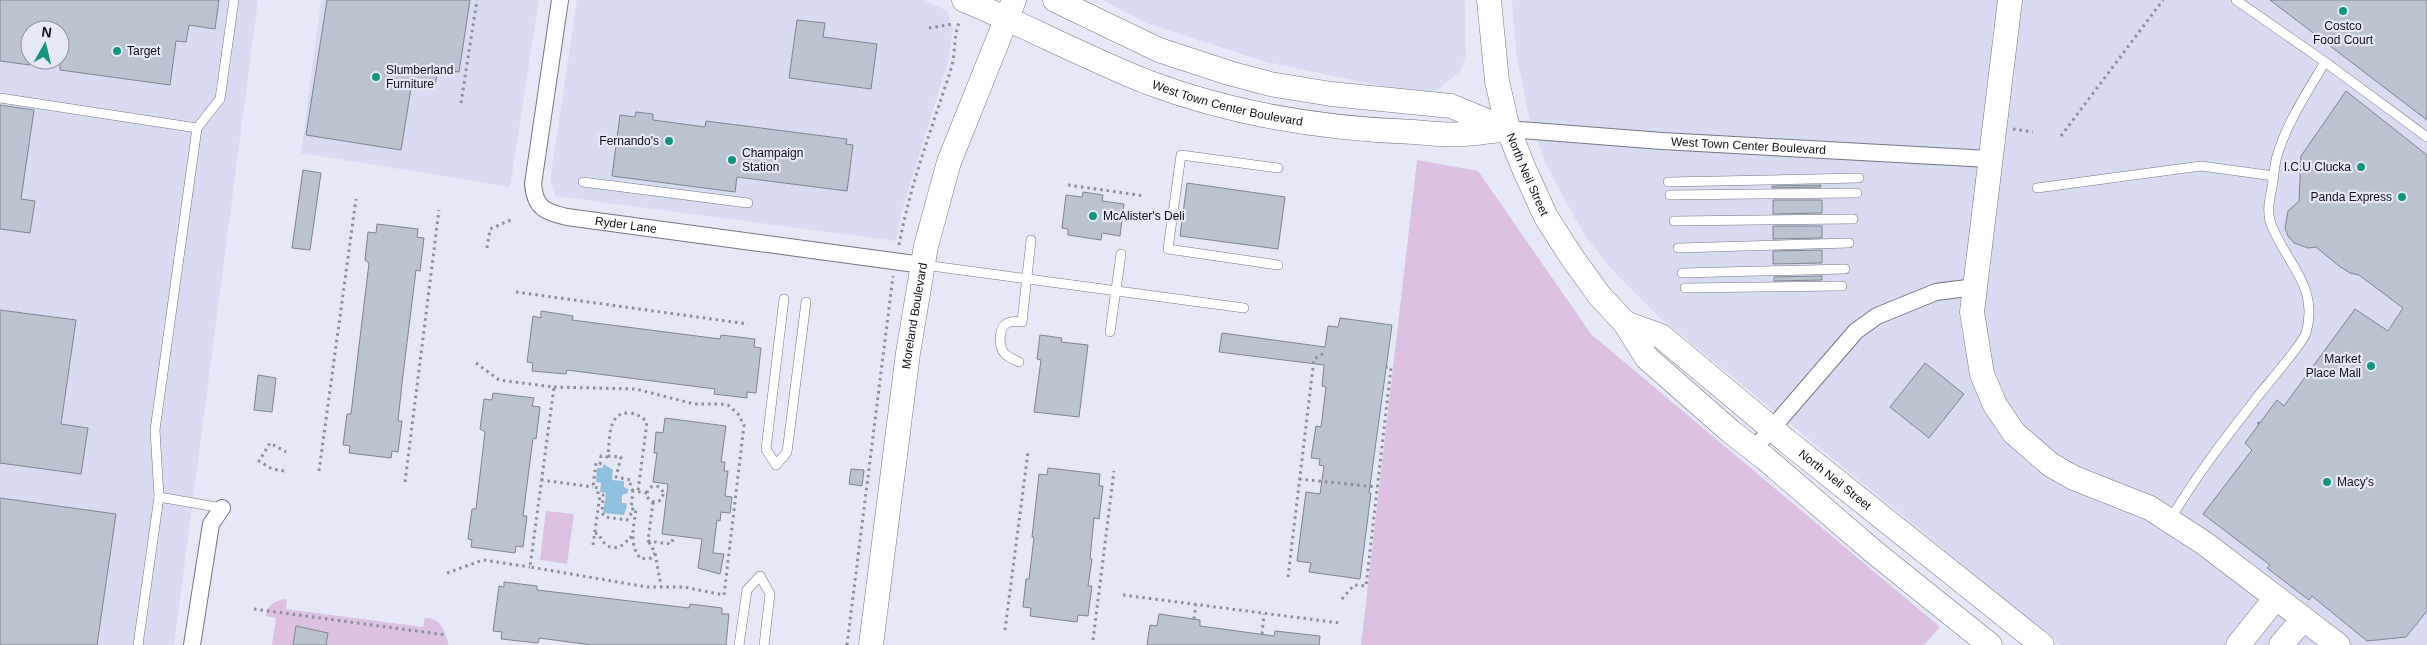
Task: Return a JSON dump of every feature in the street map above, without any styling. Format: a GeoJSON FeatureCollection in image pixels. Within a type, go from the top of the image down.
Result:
{"type":"FeatureCollection","features":[{"type":"Feature","properties":{"kind":"main road","name":"West Town Center Boulevard"},"geometry":{"type":"LineString","coordinates":[[1055,0],[1159,50],[1229,73],[1270,84],[1331,94],[1451,106],[1508,129]]}},
{"type":"Feature","properties":{"kind":"main road","name":"North Neil Street"},"geometry":{"type":"LineString","coordinates":[[1489,0],[1497,81],[1508,129],[1546,217],[1599,295],[1625,323],[1647,358],[1730,431],[1754,449],[1874,552],[1990,645]]}},
{"type":"Feature","properties":{"kind":"main road"},"geometry":{"type":"LineString","coordinates":[[2010,0],[1989,159],[1972,312],[1982,374],[2002,419],[2014,433],[2051,465],[2062,472],[2143,505],[2170,521],[2204,543],[2275,599],[2338,645]]}},
{"type":"Feature","properties":{"kind":"main road","name":"West Town Center Boulevard"},"geometry":{"type":"LineString","coordinates":[[963,8],[1009,10],[1094,60],[1204,101],[1258,114],[1330,125],[1392,131],[1461,135],[1508,129]]}},
{"type":"Feature","properties":{"kind":"main road","name":"Moreland Boulevard"},"geometry":{"type":"LineString","coordinates":[[872,645],[908,353],[922,265],[949,162],[1009,10]]}},
{"type":"Feature","properties":{"kind":"main road","name":"North Neil Street"},"geometry":{"type":"LineString","coordinates":[[1625,323],[1661,336],[1771,428],[2042,645]]}},
{"type":"Feature","properties":{"kind":"main road"},"geometry":{"type":"LineString","coordinates":[[2238,645],[2275,599]]}},
{"type":"Feature","properties":{"kind":"main road"},"geometry":{"type":"LineString","coordinates":[[2281,645],[2303,619]]}},
{"type":"Feature","properties":{"kind":"street","name":"Ryder Lane"},"geometry":{"type":"LineString","coordinates":[[560,0],[533,184],[534,196],[542,208],[567,217],[922,265]]}},
{"type":"Feature","properties":{"kind":"street","name":"West Town Center Boulevard"},"geometry":{"type":"LineString","coordinates":[[1508,129],[1662,141],[1989,159]]}},
{"type":"Feature","properties":{"kind":"street"},"geometry":{"type":"LineString","coordinates":[[1754,449],[1856,331],[1867,322],[1936,292],[1974,287]]}},
{"type":"Feature","properties":{"kind":"street"},"geometry":{"type":"LineString","coordinates":[[192,645],[211,524],[222,508]]}},
{"type":"Feature","properties":{"kind":"lane"},"geometry":{"type":"LineString","coordinates":[[138,645],[159,497],[155,430],[197,128],[220,99],[234,0]]}},
{"type":"Feature","properties":{"kind":"lane"},"geometry":{"type":"LineString","coordinates":[[2236,0],[2427,137]]}},
{"type":"Feature","properties":{"kind":"lane"},"geometry":{"type":"LineString","coordinates":[[2170,521],[2186,494],[2223,442],[2306,335],[2309,307],[2305,290],[2296,267],[2283,247],[2270,220],[2268,206],[2278,154],[2294,117],[2325,62]]}},
{"type":"Feature","properties":{"kind":"lane"},"geometry":{"type":"LineString","coordinates":[[0,98],[197,128]]}},
{"type":"Feature","properties":{"kind":"lane"},"geometry":{"type":"LineString","coordinates":[[1278,168],[1181,155],[1168,250],[1278,265]]}},
{"type":"Feature","properties":{"kind":"lane"},"geometry":{"type":"LineString","coordinates":[[2038,188],[2201,166],[2274,176]]}},
{"type":"Feature","properties":{"kind":"lane"},"geometry":{"type":"LineString","coordinates":[[1668,182],[1859,178]]}},
{"type":"Feature","properties":{"kind":"lane"},"geometry":{"type":"LineString","coordinates":[[583,182],[748,203]]}},
{"type":"Feature","properties":{"kind":"lane"},"geometry":{"type":"LineString","coordinates":[[1670,195],[1857,193]]}},
{"type":"Feature","properties":{"kind":"lane"},"geometry":{"type":"LineString","coordinates":[[1674,222],[1852,219]]}},
{"type":"Feature","properties":{"kind":"lane"},"geometry":{"type":"LineString","coordinates":[[1019,362],[1005,354],[1000,344],[1000,333],[1006,324],[1010,322],[1022,322],[1030,240]]}},
{"type":"Feature","properties":{"kind":"lane"},"geometry":{"type":"LineString","coordinates":[[1678,248],[1849,243]]}},
{"type":"Feature","properties":{"kind":"lane"},"geometry":{"type":"LineString","coordinates":[[1110,332],[1121,254]]}},
{"type":"Feature","properties":{"kind":"lane"},"geometry":{"type":"LineString","coordinates":[[922,265],[1244,308]]}},
{"type":"Feature","properties":{"kind":"lane"},"geometry":{"type":"LineString","coordinates":[[1682,273],[1845,269]]}},
{"type":"Feature","properties":{"kind":"lane"},"geometry":{"type":"LineString","coordinates":[[1685,288],[1842,286]]}},
{"type":"Feature","properties":{"kind":"lane"},"geometry":{"type":"LineString","coordinates":[[784,299],[766,449],[776,465],[787,452],[806,302]]}},
{"type":"Feature","properties":{"kind":"lane"},"geometry":{"type":"LineString","coordinates":[[159,497],[222,508]]}},
{"type":"Feature","properties":{"kind":"lane"},"geometry":{"type":"LineString","coordinates":[[740,645],[746,590],[760,576],[770,594],[764,645]]}},
{"type":"Feature","properties":{"kind":"path"},"geometry":{"type":"LineString","coordinates":[[462,103],[477,0]]}},
{"type":"Feature","properties":{"kind":"path"},"geometry":{"type":"LineString","coordinates":[[2061,136],[2163,0]]}},
{"type":"Feature","properties":{"kind":"path"},"geometry":{"type":"LineString","coordinates":[[899,244],[919,165],[952,66],[956,31],[963,8]]}},
{"type":"Feature","properties":{"kind":"path"},"geometry":{"type":"LineString","coordinates":[[929,28],[953,24]]}},
{"type":"Feature","properties":{"kind":"path"},"geometry":{"type":"LineString","coordinates":[[2012,129],[2033,132]]}},
{"type":"Feature","properties":{"kind":"path"},"geometry":{"type":"LineString","coordinates":[[1068,185],[1145,196]]}},
{"type":"Feature","properties":{"kind":"path"},"geometry":{"type":"LineString","coordinates":[[319,471],[356,198]]}},
{"type":"Feature","properties":{"kind":"path"},"geometry":{"type":"LineString","coordinates":[[405,482],[439,210]]}},
{"type":"Feature","properties":{"kind":"path"},"geometry":{"type":"LineString","coordinates":[[487,248],[490,229],[513,219]]}},
{"type":"Feature","properties":{"kind":"path"},"geometry":{"type":"LineString","coordinates":[[847,645],[893,278]]}},
{"type":"Feature","properties":{"kind":"path"},"geometry":{"type":"LineString","coordinates":[[516,292],[748,324]]}},
{"type":"Feature","properties":{"kind":"path"},"geometry":{"type":"LineString","coordinates":[[1288,577],[1314,359],[1324,353]]}},
{"type":"Feature","properties":{"kind":"path"},"geometry":{"type":"LineString","coordinates":[[447,573],[483,560],[648,587],[684,587],[724,595],[744,425],[738,414],[728,405],[694,404],[636,390],[554,388],[499,380],[476,363]]}},
{"type":"Feature","properties":{"kind":"path"},"geometry":{"type":"LineString","coordinates":[[1342,600],[1354,585],[1366,586],[1390,368],[1386,367]]}},
{"type":"Feature","properties":{"kind":"path"},"geometry":{"type":"LineString","coordinates":[[530,567],[554,388]]}},
{"type":"Feature","properties":{"kind":"path"},"geometry":{"type":"LineString","coordinates":[[647,493],[636,491],[630,486],[631,480],[616,477],[621,457],[608,456],[612,423],[617,416],[623,413],[642,417],[647,422],[636,491],[631,509],[636,509],[632,538],[636,554],[641,559],[651,558],[655,553]]}},
{"type":"Feature","properties":{"kind":"path"},"geometry":{"type":"LineString","coordinates":[[284,471],[272,469],[259,461],[270,443],[286,452]]}},
{"type":"Feature","properties":{"kind":"path"},"geometry":{"type":"LineString","coordinates":[[1005,630],[1028,452]]}},
{"type":"Feature","properties":{"kind":"path"},"geometry":{"type":"LineString","coordinates":[[593,487],[596,463],[600,464],[601,456],[608,457]]}},
{"type":"Feature","properties":{"kind":"path"},"geometry":{"type":"LineString","coordinates":[[1092,640],[1114,471]]}},
{"type":"Feature","properties":{"kind":"path"},"geometry":{"type":"LineString","coordinates":[[1299,479],[1377,487]]}},
{"type":"Feature","properties":{"kind":"path"},"geometry":{"type":"LineString","coordinates":[[542,480],[598,488],[598,494],[604,495],[602,513],[605,517],[635,521]]}},
{"type":"Feature","properties":{"kind":"path"},"geometry":{"type":"LineString","coordinates":[[647,493],[653,486],[662,490],[662,498],[653,502]]}},
{"type":"Feature","properties":{"kind":"path"},"geometry":{"type":"LineString","coordinates":[[647,493],[649,499],[653,502]]}},
{"type":"Feature","properties":{"kind":"path"},"geometry":{"type":"LineString","coordinates":[[593,545],[600,494]]}},
{"type":"Feature","properties":{"kind":"path"},"geometry":{"type":"LineString","coordinates":[[653,502],[648,541],[655,553],[661,586]]}},
{"type":"Feature","properties":{"kind":"path"},"geometry":{"type":"LineString","coordinates":[[627,520],[634,509]]}},
{"type":"Feature","properties":{"kind":"path"},"geometry":{"type":"LineString","coordinates":[[595,533],[599,534],[602,541],[609,547],[617,548],[625,545],[630,537],[632,538]]}},
{"type":"Feature","properties":{"kind":"path"},"geometry":{"type":"LineString","coordinates":[[648,541],[671,544],[674,537]]}},
{"type":"Feature","properties":{"kind":"path"},"geometry":{"type":"LineString","coordinates":[[1123,595],[1340,623]]}},
{"type":"Feature","properties":{"kind":"path"},"geometry":{"type":"LineString","coordinates":[[1194,619],[1196,605]]}},
{"type":"Feature","properties":{"kind":"path"},"geometry":{"type":"LineString","coordinates":[[254,609],[446,635]]}},
{"type":"Feature","properties":{"kind":"path"},"geometry":{"type":"LineString","coordinates":[[1262,634],[1264,614]]}},
{"type":"Feature","properties":{"kind":"shaded area"},"geometry":{"type":"Polygon","coordinates":[[[0,0],[258,0],[174,645],[0,645],[0,0]]]}},
{"type":"Feature","properties":{"kind":"shaded area"},"geometry":{"type":"Polygon","coordinates":[[[321,0],[539,0],[510,187],[301,153],[321,0]]]}},
{"type":"Feature","properties":{"kind":"shaded area"},"geometry":{"type":"Polygon","coordinates":[[[577,0],[924,0],[947,11],[953,29],[948,61],[901,214],[896,241],[555,196],[550,181],[577,0]]]}},
{"type":"Feature","properties":{"kind":"shaded area"},"geometry":{"type":"Polygon","coordinates":[[[1103,0],[1465,0],[1466,55],[1461,70],[1439,89],[1421,94],[1266,62],[1146,23],[1103,0]]]}},
{"type":"Feature","properties":{"kind":"shaded area"},"geometry":{"type":"Polygon","coordinates":[[[1512,0],[2427,0],[2427,645],[2061,645],[1658,316],[1614,272],[1586,237],[1567,204],[1546,164],[1530,122],[1516,52],[1512,0]]]}},
{"type":"Feature","properties":{"kind":"shaded area"},"geometry":{"type":"Polygon","coordinates":[[[1417,160],[1478,171],[1591,334],[1940,627],[1924,645],[1361,645],[1417,160]]]}},
{"type":"Feature","properties":{"kind":"shaded area"},"geometry":{"type":"Polygon","coordinates":[[[546,511],[574,514],[567,564],[540,560],[546,511]]]}},
{"type":"Feature","properties":{"kind":"shaded area"},"geometry":{"type":"Polygon","coordinates":[[[287,599],[286,609],[423,627],[425,618],[435,620],[442,626],[449,645],[272,645],[276,618],[266,616],[268,608],[279,600],[287,599]]]}},
{"type":"Feature","properties":{"kind":"water"},"geometry":{"type":"Polygon","coordinates":[[[604,464],[613,470],[612,480],[624,481],[624,487],[628,489],[628,493],[622,495],[622,503],[626,503],[627,506],[624,515],[603,513],[606,493],[600,492],[601,483],[596,482],[597,468],[602,468],[604,464]]]}},
{"type":"Feature","properties":{"kind":"building","name":"Target"},"geometry":{"type":"Polygon","coordinates":[[[0,0],[219,0],[215,29],[189,25],[186,42],[176,41],[170,85],[60,70],[70,70],[70,20],[20,20],[20,64],[0,61],[0,0]]]}},
{"type":"Feature","properties":{"kind":"building","name":"Slumberland Furniture"},"geometry":{"type":"Polygon","coordinates":[[[327,0],[470,0],[459,72],[438,69],[435,85],[412,82],[401,150],[306,135],[327,0]]]}},
{"type":"Feature","properties":{"kind":"building"},"geometry":{"type":"Polygon","coordinates":[[[2270,0],[2427,0],[2427,120],[2406,104],[2270,0]]]}},
{"type":"Feature","properties":{"kind":"building"},"geometry":{"type":"Polygon","coordinates":[[[797,20],[825,23],[823,37],[877,44],[871,89],[789,78],[797,20]]]}},
{"type":"Feature","properties":{"kind":"building","name":"Market Place Mall"},"geometry":{"type":"Polygon","coordinates":[[[2346,91],[2427,155],[2427,611],[2406,637],[2367,641],[2312,596],[2309,600],[2267,568],[2270,565],[2203,514],[2252,450],[2245,443],[2277,400],[2284,406],[2355,309],[2388,331],[2403,308],[2359,275],[2350,273],[2339,266],[2316,247],[2308,248],[2294,243],[2288,236],[2285,228],[2288,211],[2299,201],[2301,156],[2346,91]]]}},
{"type":"Feature","properties":{"kind":"building"},"geometry":{"type":"Polygon","coordinates":[[[0,105],[34,110],[21,199],[35,201],[30,233],[0,229],[0,105]]]}},
{"type":"Feature","properties":{"kind":"building","name":"Champaign Station"},"geometry":{"type":"Polygon","coordinates":[[[636,112],[653,114],[653,120],[705,127],[706,121],[847,139],[846,144],[853,145],[847,191],[737,177],[735,192],[612,176],[620,115],[635,117],[636,112]]]}},
{"type":"Feature","properties":{"kind":"building"},"geometry":{"type":"Polygon","coordinates":[[[303,170],[321,173],[310,250],[292,248],[303,170]]]}},
{"type":"Feature","properties":{"kind":"building"},"geometry":{"type":"Polygon","coordinates":[[[1187,183],[1285,197],[1278,249],[1180,236],[1187,183]]]}},
{"type":"Feature","properties":{"kind":"building"},"geometry":{"type":"Polygon","coordinates":[[[1821,185],[1821,187],[1772,188],[1772,186],[1821,185]]]}},
{"type":"Feature","properties":{"kind":"building","name":"McAlister's Deli"},"geometry":{"type":"Polygon","coordinates":[[[1083,192],[1103,195],[1102,201],[1124,204],[1120,236],[1102,233],[1101,240],[1068,235],[1068,229],[1062,228],[1066,195],[1082,197],[1083,192]]]}},
{"type":"Feature","properties":{"kind":"building"},"geometry":{"type":"Polygon","coordinates":[[[1773,200],[1822,200],[1822,213],[1773,214],[1773,200]]]}},
{"type":"Feature","properties":{"kind":"building"},"geometry":{"type":"Polygon","coordinates":[[[377,224],[418,229],[417,237],[424,238],[420,271],[416,270],[402,383],[398,421],[402,421],[398,452],[392,451],[391,458],[349,453],[350,446],[343,445],[347,414],[351,414],[369,263],[365,260],[368,232],[376,233],[377,224]]]}},
{"type":"Feature","properties":{"kind":"building"},"geometry":{"type":"Polygon","coordinates":[[[1773,226],[1822,226],[1822,238],[1773,239],[1773,226]]]}},
{"type":"Feature","properties":{"kind":"building"},"geometry":{"type":"Polygon","coordinates":[[[1822,250],[1822,263],[1773,264],[1773,251],[1822,250]]]}},
{"type":"Feature","properties":{"kind":"building"},"geometry":{"type":"Polygon","coordinates":[[[1822,276],[1822,280],[1774,281],[1774,277],[1822,276]]]}},
{"type":"Feature","properties":{"kind":"building"},"geometry":{"type":"Polygon","coordinates":[[[0,310],[76,320],[61,424],[88,428],[81,474],[0,463],[0,310]]]}},
{"type":"Feature","properties":{"kind":"building"},"geometry":{"type":"Polygon","coordinates":[[[541,311],[573,316],[572,320],[720,339],[721,335],[755,339],[754,347],[761,348],[756,393],[747,392],[747,398],[714,394],[715,389],[567,370],[566,374],[532,371],[533,363],[527,362],[533,316],[541,318],[541,311]]]}},
{"type":"Feature","properties":{"kind":"building"},"geometry":{"type":"Polygon","coordinates":[[[1340,318],[1392,325],[1369,493],[1371,493],[1360,579],[1309,572],[1311,563],[1297,561],[1306,492],[1320,494],[1324,466],[1319,465],[1320,459],[1311,458],[1316,426],[1321,427],[1326,387],[1322,386],[1324,365],[1219,352],[1222,333],[1325,347],[1328,326],[1338,327],[1340,318]]]}},
{"type":"Feature","properties":{"kind":"building"},"geometry":{"type":"Polygon","coordinates":[[[1040,335],[1062,338],[1061,342],[1088,345],[1079,417],[1034,412],[1041,360],[1037,359],[1040,335]]]}},
{"type":"Feature","properties":{"kind":"building"},"geometry":{"type":"Polygon","coordinates":[[[1925,363],[1964,394],[1929,438],[1890,407],[1925,363]]]}},
{"type":"Feature","properties":{"kind":"building"},"geometry":{"type":"Polygon","coordinates":[[[258,375],[276,378],[272,412],[254,410],[258,375]]]}},
{"type":"Feature","properties":{"kind":"building"},"geometry":{"type":"Polygon","coordinates":[[[493,393],[534,398],[532,406],[540,407],[536,439],[533,438],[523,516],[527,516],[523,547],[516,546],[515,553],[471,547],[472,540],[468,539],[472,509],[476,509],[485,432],[480,429],[484,399],[492,400],[493,393]]]}},
{"type":"Feature","properties":{"kind":"building"},"geometry":{"type":"Polygon","coordinates":[[[665,418],[726,426],[721,462],[725,462],[724,471],[728,471],[725,496],[732,497],[730,513],[721,512],[720,521],[717,520],[713,553],[724,554],[720,574],[698,568],[702,539],[662,534],[668,484],[653,482],[657,453],[654,453],[656,432],[663,433],[665,418]]]}},
{"type":"Feature","properties":{"kind":"building"},"geometry":{"type":"Polygon","coordinates":[[[1048,468],[1100,474],[1099,486],[1103,486],[1099,519],[1094,518],[1090,559],[1092,559],[1088,586],[1092,586],[1088,616],[1078,615],[1077,622],[1030,616],[1031,608],[1023,607],[1026,579],[1029,579],[1039,474],[1047,475],[1048,468]]]}},
{"type":"Feature","properties":{"kind":"building"},"geometry":{"type":"Polygon","coordinates":[[[851,469],[864,470],[862,486],[849,484],[851,469]]]}},
{"type":"Feature","properties":{"kind":"building"},"geometry":{"type":"Polygon","coordinates":[[[0,498],[116,514],[97,645],[0,645],[0,498]]]}},
{"type":"Feature","properties":{"kind":"building"},"geometry":{"type":"Polygon","coordinates":[[[504,582],[537,586],[537,590],[689,608],[690,604],[722,608],[722,614],[729,614],[726,645],[592,645],[539,638],[538,643],[501,639],[502,632],[493,631],[499,586],[504,587],[504,582]]]}},
{"type":"Feature","properties":{"kind":"building"},"geometry":{"type":"Polygon","coordinates":[[[1159,614],[1200,620],[1200,626],[1274,636],[1275,631],[1320,636],[1319,645],[1147,645],[1150,625],[1157,626],[1159,614]]]}},
{"type":"Feature","properties":{"kind":"building"},"geometry":{"type":"Polygon","coordinates":[[[296,626],[328,633],[326,645],[293,645],[296,626]]]}},
{"type":"Feature","properties":{"kind":"place","name":"Costco Food Court"},"geometry":{"type":"Point","coordinates":[2343,11]}},
{"type":"Feature","properties":{"kind":"place","name":"Target"},"geometry":{"type":"Point","coordinates":[117,51]}},
{"type":"Feature","properties":{"kind":"place","name":"Slumberland Furniture"},"geometry":{"type":"Point","coordinates":[376,77]}},
{"type":"Feature","properties":{"kind":"place","name":"Fernando's"},"geometry":{"type":"Point","coordinates":[669,141]}},
{"type":"Feature","properties":{"kind":"place","name":"Champaign Station"},"geometry":{"type":"Point","coordinates":[732,160]}},
{"type":"Feature","properties":{"kind":"place","name":"I.C.U Clucka"},"geometry":{"type":"Point","coordinates":[2361,167]}},
{"type":"Feature","properties":{"kind":"place","name":"Panda Express"},"geometry":{"type":"Point","coordinates":[2402,197]}},
{"type":"Feature","properties":{"kind":"place","name":"McAlister's Deli"},"geometry":{"type":"Point","coordinates":[1093,216]}},
{"type":"Feature","properties":{"kind":"place","name":"Market Place Mall"},"geometry":{"type":"Point","coordinates":[2371,366]}},
{"type":"Feature","properties":{"kind":"place","name":"Macy's"},"geometry":{"type":"Point","coordinates":[2327,482]}}]}
